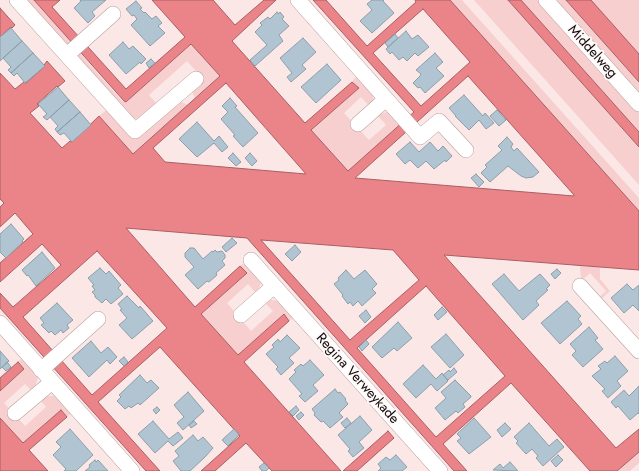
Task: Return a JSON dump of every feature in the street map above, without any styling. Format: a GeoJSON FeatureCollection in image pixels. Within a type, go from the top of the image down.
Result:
{"type":"FeatureCollection","features":[{"type":"Feature","properties":{"kind":"street"},"geometry":{"type":"LineString","coordinates":[[17,0],[70,53],[136,131],[196,79]]}},
{"type":"Feature","properties":{"kind":"street"},"geometry":{"type":"LineString","coordinates":[[298,0],[420,137],[439,121],[466,150]]}},
{"type":"Feature","properties":{"kind":"street","name":"Middelweg"},"geometry":{"type":"LineString","coordinates":[[546,0],[639,104]]}},
{"type":"Feature","properties":{"kind":"street"},"geometry":{"type":"LineString","coordinates":[[70,53],[114,14]]}},
{"type":"Feature","properties":{"kind":"street"},"geometry":{"type":"LineString","coordinates":[[358,124],[386,99]]}},
{"type":"Feature","properties":{"kind":"street","name":"Regina Verweykade"},"geometry":{"type":"LineString","coordinates":[[251,260],[440,471]]}},
{"type":"Feature","properties":{"kind":"street"},"geometry":{"type":"LineString","coordinates":[[241,315],[274,286]]}},
{"type":"Feature","properties":{"kind":"street"},"geometry":{"type":"LineString","coordinates":[[580,286],[639,351]]}},
{"type":"Feature","properties":{"kind":"street"},"geometry":{"type":"LineString","coordinates":[[44,367],[98,319]]}},
{"type":"Feature","properties":{"kind":"street"},"geometry":{"type":"LineString","coordinates":[[0,323],[44,367],[52,382],[132,471]]}},
{"type":"Feature","properties":{"kind":"street"},"geometry":{"type":"LineString","coordinates":[[15,413],[52,382]]}},
{"type":"Feature","properties":{"kind":"shaded area"},"geometry":{"type":"Polygon","coordinates":[[[24,0],[34,0],[73,44],[65,46],[24,0]]]}},
{"type":"Feature","properties":{"kind":"shaded area"},"geometry":{"type":"Polygon","coordinates":[[[34,0],[60,0],[52,7],[126,89],[185,37],[152,0],[213,0],[235,25],[264,0],[276,0],[232,41],[305,123],[352,82],[359,88],[311,130],[348,171],[414,112],[313,0],[326,0],[367,46],[416,2],[415,0],[450,0],[639,211],[639,270],[444,255],[616,448],[639,429],[639,452],[617,471],[590,471],[511,383],[443,444],[467,471],[454,471],[247,238],[126,228],[195,307],[240,266],[247,273],[201,314],[238,355],[284,314],[289,321],[244,362],[341,471],[272,471],[246,443],[215,471],[201,471],[240,436],[160,347],[98,402],[160,471],[146,471],[0,308],[0,293],[13,307],[61,265],[42,244],[0,282],[0,263],[33,234],[15,213],[0,227],[0,207],[4,203],[0,199],[0,73],[15,89],[24,82],[26,83],[45,66],[44,65],[47,61],[65,81],[58,87],[57,86],[37,104],[39,106],[30,113],[62,148],[70,141],[72,142],[99,116],[133,154],[220,76],[191,44],[126,102],[34,0]],[[423,9],[373,53],[421,106],[470,62],[423,9]],[[468,76],[355,178],[574,196],[468,76]],[[226,83],[153,148],[165,162],[306,174],[226,83]],[[261,240],[350,340],[419,280],[393,250],[261,240]],[[97,251],[23,317],[92,395],[167,328],[97,251]],[[426,286],[357,348],[436,437],[505,376],[426,286]]]}},
{"type":"Feature","properties":{"kind":"shaded area"},"geometry":{"type":"Polygon","coordinates":[[[450,0],[462,0],[639,198],[639,211],[450,0]]]}},
{"type":"Feature","properties":{"kind":"shaded area"},"geometry":{"type":"Polygon","coordinates":[[[474,0],[508,0],[639,147],[639,185],[474,0]]]}},
{"type":"Feature","properties":{"kind":"shaded area"},"geometry":{"type":"Polygon","coordinates":[[[508,0],[521,0],[639,132],[639,147],[508,0]]]}},
{"type":"Feature","properties":{"kind":"shaded area"},"geometry":{"type":"Polygon","coordinates":[[[521,0],[538,0],[639,112],[639,132],[521,0]]]}},
{"type":"Feature","properties":{"kind":"shaded area"},"geometry":{"type":"Polygon","coordinates":[[[557,0],[566,0],[639,82],[639,95],[573,22],[557,0]]]}},
{"type":"Feature","properties":{"kind":"shaded area"},"geometry":{"type":"Polygon","coordinates":[[[566,0],[591,0],[639,54],[639,82],[566,0]]]}},
{"type":"Feature","properties":{"kind":"shaded area"},"geometry":{"type":"Polygon","coordinates":[[[579,0],[639,0],[639,68],[579,0]]]}},
{"type":"Feature","properties":{"kind":"shaded area"},"geometry":{"type":"Polygon","coordinates":[[[0,8],[15,25],[0,37],[0,8]]]}},
{"type":"Feature","properties":{"kind":"shaded area"},"geometry":{"type":"Polygon","coordinates":[[[191,44],[220,76],[195,98],[191,90],[203,79],[187,61],[149,95],[156,103],[140,118],[134,119],[129,117],[76,54],[78,51],[122,101],[127,102],[191,44]]]}},
{"type":"Feature","properties":{"kind":"shaded area"},"geometry":{"type":"Polygon","coordinates":[[[358,74],[373,94],[373,100],[369,106],[361,97],[344,113],[369,140],[386,125],[378,116],[381,114],[387,112],[392,113],[402,122],[348,171],[311,130],[359,88],[352,82],[358,74]]]}},
{"type":"Feature","properties":{"kind":"shaded area"},"geometry":{"type":"Polygon","coordinates":[[[179,101],[188,105],[133,154],[99,116],[109,108],[136,139],[179,101]]]}},
{"type":"Feature","properties":{"kind":"shaded area"},"geometry":{"type":"Polygon","coordinates":[[[246,262],[261,282],[259,289],[256,293],[248,284],[227,303],[251,331],[273,311],[265,303],[271,300],[280,301],[295,317],[289,321],[283,314],[238,355],[201,314],[247,273],[240,266],[246,262]]]}},
{"type":"Feature","properties":{"kind":"shaded area"},"geometry":{"type":"Polygon","coordinates":[[[580,266],[600,267],[600,279],[610,291],[599,301],[597,299],[606,291],[590,273],[581,281],[579,278],[581,277],[580,266]]]}},
{"type":"Feature","properties":{"kind":"shaded area"},"geometry":{"type":"Polygon","coordinates":[[[23,357],[39,374],[35,387],[31,390],[25,384],[4,403],[25,426],[46,407],[40,400],[44,397],[57,395],[72,412],[67,417],[61,410],[23,443],[0,418],[0,391],[24,369],[18,362],[23,357]]]}},
{"type":"Feature","properties":{"kind":"shaded area"},"geometry":{"type":"Polygon","coordinates":[[[18,362],[24,369],[0,391],[0,378],[18,362]]]}},
{"type":"Feature","properties":{"kind":"shaded area"},"geometry":{"type":"Polygon","coordinates":[[[61,410],[67,417],[29,450],[48,471],[0,471],[0,418],[23,443],[61,410]]]}},
{"type":"Feature","properties":{"kind":"shaded area"},"geometry":{"type":"Polygon","coordinates":[[[388,431],[394,438],[357,471],[343,471],[388,431]]]}},
{"type":"Feature","properties":{"kind":"shaded area"},"geometry":{"type":"Polygon","coordinates":[[[639,452],[639,463],[630,471],[617,471],[639,452]]]}},
{"type":"Feature","properties":{"kind":"building"},"geometry":{"type":"Polygon","coordinates":[[[80,0],[106,0],[92,12],[95,16],[88,23],[74,8],[81,1],[80,0]]]}},
{"type":"Feature","properties":{"kind":"building"},"geometry":{"type":"Polygon","coordinates":[[[372,0],[384,0],[383,1],[394,13],[372,33],[360,21],[372,10],[367,4],[372,0]]]}},
{"type":"Feature","properties":{"kind":"building"},"geometry":{"type":"Polygon","coordinates":[[[136,1],[144,13],[145,12],[152,19],[156,16],[162,23],[158,26],[165,33],[150,46],[131,25],[137,19],[126,9],[136,1]]]}},
{"type":"Feature","properties":{"kind":"building"},"geometry":{"type":"Polygon","coordinates":[[[277,12],[278,14],[280,12],[284,17],[282,19],[289,26],[279,35],[283,41],[255,66],[250,60],[267,45],[255,32],[262,25],[260,23],[268,17],[270,19],[277,12]]]}},
{"type":"Feature","properties":{"kind":"building"},"geometry":{"type":"Polygon","coordinates":[[[11,28],[22,41],[0,61],[0,37],[11,28]]]}},
{"type":"Feature","properties":{"kind":"building"},"geometry":{"type":"Polygon","coordinates":[[[406,31],[412,39],[418,35],[429,47],[418,56],[415,53],[407,61],[403,57],[399,60],[392,52],[390,54],[386,49],[406,31]]]}},
{"type":"Feature","properties":{"kind":"building"},"geometry":{"type":"Polygon","coordinates":[[[395,34],[398,38],[388,47],[385,43],[395,34]]]}},
{"type":"Feature","properties":{"kind":"building"},"geometry":{"type":"Polygon","coordinates":[[[303,38],[316,52],[302,65],[306,69],[291,82],[287,77],[292,73],[280,58],[303,38]]]}},
{"type":"Feature","properties":{"kind":"building"},"geometry":{"type":"Polygon","coordinates":[[[22,41],[33,53],[11,73],[8,70],[11,67],[3,58],[22,41]]]}},
{"type":"Feature","properties":{"kind":"building"},"geometry":{"type":"Polygon","coordinates":[[[123,42],[129,49],[133,46],[146,59],[126,74],[109,55],[123,42]]]}},
{"type":"Feature","properties":{"kind":"building"},"geometry":{"type":"Polygon","coordinates":[[[33,53],[45,66],[25,83],[17,73],[14,76],[11,73],[33,53]]]}},
{"type":"Feature","properties":{"kind":"building"},"geometry":{"type":"Polygon","coordinates":[[[435,53],[443,62],[436,68],[444,76],[425,93],[420,87],[418,88],[413,83],[421,74],[416,70],[435,53]]]}},
{"type":"Feature","properties":{"kind":"building"},"geometry":{"type":"Polygon","coordinates":[[[151,59],[155,63],[149,68],[146,63],[151,59]]]}},
{"type":"Feature","properties":{"kind":"building"},"geometry":{"type":"Polygon","coordinates":[[[327,64],[341,80],[316,103],[301,87],[327,64]]]}},
{"type":"Feature","properties":{"kind":"building"},"geometry":{"type":"Polygon","coordinates":[[[58,87],[69,100],[47,120],[43,117],[47,114],[38,104],[58,87]]]}},
{"type":"Feature","properties":{"kind":"building"},"geometry":{"type":"Polygon","coordinates":[[[464,95],[483,116],[485,113],[494,123],[486,129],[479,120],[469,130],[449,108],[464,95]]]}},
{"type":"Feature","properties":{"kind":"building"},"geometry":{"type":"Polygon","coordinates":[[[230,98],[237,106],[235,107],[258,133],[243,147],[221,119],[228,112],[222,106],[230,98]]]}},
{"type":"Feature","properties":{"kind":"building"},"geometry":{"type":"Polygon","coordinates":[[[69,100],[80,112],[57,132],[55,129],[58,126],[50,117],[69,100]]]}},
{"type":"Feature","properties":{"kind":"building"},"geometry":{"type":"Polygon","coordinates":[[[497,110],[506,120],[499,126],[490,116],[497,110]]]}},
{"type":"Feature","properties":{"kind":"building"},"geometry":{"type":"Polygon","coordinates":[[[80,112],[91,125],[72,142],[64,133],[60,135],[57,132],[80,112]]]}},
{"type":"Feature","properties":{"kind":"building"},"geometry":{"type":"Polygon","coordinates":[[[197,122],[214,141],[219,136],[228,147],[222,152],[214,143],[197,157],[179,139],[197,122]]]}},
{"type":"Feature","properties":{"kind":"building"},"geometry":{"type":"Polygon","coordinates":[[[507,137],[513,144],[511,147],[514,151],[517,148],[539,172],[533,177],[526,178],[508,166],[490,182],[481,173],[487,167],[485,165],[502,150],[498,146],[507,137]]]}},
{"type":"Feature","properties":{"kind":"building"},"geometry":{"type":"Polygon","coordinates":[[[410,142],[419,152],[430,142],[438,151],[443,146],[452,156],[446,162],[445,160],[434,169],[426,161],[418,168],[410,160],[405,164],[396,154],[410,142]]]}},
{"type":"Feature","properties":{"kind":"building"},"geometry":{"type":"Polygon","coordinates":[[[233,153],[241,162],[236,166],[228,158],[233,153]]]}},
{"type":"Feature","properties":{"kind":"building"},"geometry":{"type":"Polygon","coordinates":[[[250,153],[257,161],[252,166],[245,158],[250,153]]]}},
{"type":"Feature","properties":{"kind":"building"},"geometry":{"type":"Polygon","coordinates":[[[476,174],[484,182],[479,187],[471,178],[476,174]]]}},
{"type":"Feature","properties":{"kind":"building"},"geometry":{"type":"Polygon","coordinates":[[[11,224],[24,239],[22,241],[23,242],[6,258],[0,252],[0,234],[11,224]]]}},
{"type":"Feature","properties":{"kind":"building"},"geometry":{"type":"Polygon","coordinates":[[[232,238],[237,243],[226,252],[222,247],[232,238]]]}},
{"type":"Feature","properties":{"kind":"building"},"geometry":{"type":"Polygon","coordinates":[[[295,245],[301,252],[292,261],[285,254],[295,245]]]}},
{"type":"Feature","properties":{"kind":"building"},"geometry":{"type":"Polygon","coordinates":[[[190,248],[194,248],[203,259],[215,250],[217,252],[222,251],[225,255],[225,258],[222,261],[225,265],[216,273],[217,275],[198,289],[185,275],[194,267],[185,257],[185,253],[190,248]]]}},
{"type":"Feature","properties":{"kind":"building"},"geometry":{"type":"Polygon","coordinates":[[[42,252],[55,268],[36,286],[28,275],[27,276],[22,270],[42,252]]]}},
{"type":"Feature","properties":{"kind":"building"},"geometry":{"type":"Polygon","coordinates":[[[100,268],[106,274],[109,271],[121,285],[118,288],[123,294],[111,304],[106,299],[102,303],[92,292],[95,290],[92,286],[94,285],[88,278],[100,268]]]}},
{"type":"Feature","properties":{"kind":"building"},"geometry":{"type":"Polygon","coordinates":[[[557,269],[561,273],[555,279],[551,274],[557,269]]]}},
{"type":"Feature","properties":{"kind":"building"},"geometry":{"type":"Polygon","coordinates":[[[346,270],[354,279],[365,270],[377,284],[372,289],[376,293],[362,306],[358,301],[353,306],[350,302],[348,304],[334,284],[346,270]]]}},
{"type":"Feature","properties":{"kind":"building"},"geometry":{"type":"Polygon","coordinates":[[[504,274],[519,291],[540,274],[550,285],[546,289],[548,290],[536,301],[539,305],[523,320],[492,284],[504,274]]]}},
{"type":"Feature","properties":{"kind":"building"},"geometry":{"type":"Polygon","coordinates":[[[627,284],[633,290],[639,285],[639,311],[633,305],[624,313],[611,298],[627,284]]]}},
{"type":"Feature","properties":{"kind":"building"},"geometry":{"type":"Polygon","coordinates":[[[127,296],[139,308],[140,306],[153,321],[132,339],[119,325],[127,318],[120,310],[122,309],[118,304],[127,296]]]}},
{"type":"Feature","properties":{"kind":"building"},"geometry":{"type":"Polygon","coordinates":[[[567,301],[581,316],[578,319],[582,324],[560,344],[541,323],[567,301]]]}},
{"type":"Feature","properties":{"kind":"building"},"geometry":{"type":"Polygon","coordinates":[[[57,303],[73,320],[67,325],[69,328],[63,333],[61,330],[55,335],[51,331],[49,333],[41,325],[44,323],[40,318],[57,303]]]}},
{"type":"Feature","properties":{"kind":"building"},"geometry":{"type":"Polygon","coordinates":[[[442,307],[447,312],[438,320],[434,315],[442,307]]]}},
{"type":"Feature","properties":{"kind":"building"},"geometry":{"type":"Polygon","coordinates":[[[366,310],[371,317],[365,323],[359,316],[366,310]]]}},
{"type":"Feature","properties":{"kind":"building"},"geometry":{"type":"Polygon","coordinates":[[[398,322],[412,338],[397,351],[394,348],[382,358],[372,347],[398,322]]]}},
{"type":"Feature","properties":{"kind":"building"},"geometry":{"type":"Polygon","coordinates":[[[589,327],[598,338],[595,340],[603,349],[583,367],[572,355],[576,351],[570,344],[589,327]]]}},
{"type":"Feature","properties":{"kind":"building"},"geometry":{"type":"Polygon","coordinates":[[[446,334],[464,355],[450,368],[431,347],[446,334]]]}},
{"type":"Feature","properties":{"kind":"building"},"geometry":{"type":"Polygon","coordinates":[[[287,335],[300,348],[289,358],[294,363],[281,375],[276,369],[278,367],[266,354],[274,347],[272,345],[278,339],[280,342],[287,335]]]}},
{"type":"Feature","properties":{"kind":"building"},"geometry":{"type":"Polygon","coordinates":[[[366,340],[369,344],[362,351],[359,347],[366,340]]]}},
{"type":"Feature","properties":{"kind":"building"},"geometry":{"type":"Polygon","coordinates":[[[91,341],[101,353],[108,347],[117,357],[110,364],[107,360],[89,377],[72,358],[91,341]]]}},
{"type":"Feature","properties":{"kind":"building"},"geometry":{"type":"Polygon","coordinates":[[[0,351],[9,361],[0,369],[0,351]]]}},
{"type":"Feature","properties":{"kind":"building"},"geometry":{"type":"Polygon","coordinates":[[[615,356],[628,371],[617,381],[621,386],[608,398],[602,391],[605,389],[592,376],[601,369],[598,366],[605,361],[607,363],[615,356]]]}},
{"type":"Feature","properties":{"kind":"building"},"geometry":{"type":"Polygon","coordinates":[[[124,357],[128,362],[124,366],[119,361],[124,357]]]}},
{"type":"Feature","properties":{"kind":"building"},"geometry":{"type":"Polygon","coordinates":[[[310,360],[324,375],[313,385],[318,391],[305,402],[299,396],[302,394],[289,379],[296,372],[294,370],[301,364],[303,366],[310,360]]]}},
{"type":"Feature","properties":{"kind":"building"},"geometry":{"type":"Polygon","coordinates":[[[7,362],[11,367],[6,371],[2,367],[7,362]]]}},
{"type":"Feature","properties":{"kind":"building"},"geometry":{"type":"Polygon","coordinates":[[[423,365],[436,379],[442,373],[448,381],[437,391],[431,384],[416,398],[403,384],[423,365]]]}},
{"type":"Feature","properties":{"kind":"building"},"geometry":{"type":"Polygon","coordinates":[[[454,368],[457,372],[448,380],[443,375],[449,370],[450,372],[454,368]]]}},
{"type":"Feature","properties":{"kind":"building"},"geometry":{"type":"Polygon","coordinates":[[[140,375],[147,383],[151,380],[159,388],[140,405],[138,403],[131,408],[129,406],[125,409],[117,401],[121,397],[119,395],[140,375]]]}},
{"type":"Feature","properties":{"kind":"building"},"geometry":{"type":"Polygon","coordinates":[[[455,380],[471,397],[463,404],[465,407],[458,413],[456,411],[445,420],[435,408],[446,398],[441,392],[455,380]]]}},
{"type":"Feature","properties":{"kind":"building"},"geometry":{"type":"Polygon","coordinates":[[[639,386],[639,414],[638,413],[630,420],[618,406],[616,408],[611,402],[624,390],[629,396],[639,386]]]}},
{"type":"Feature","properties":{"kind":"building"},"geometry":{"type":"Polygon","coordinates":[[[335,389],[338,393],[340,392],[348,404],[339,413],[343,417],[330,428],[314,415],[315,413],[312,409],[335,389]]]}},
{"type":"Feature","properties":{"kind":"building"},"geometry":{"type":"Polygon","coordinates":[[[188,392],[204,411],[183,430],[177,423],[184,417],[174,405],[188,392]]]}},
{"type":"Feature","properties":{"kind":"building"},"geometry":{"type":"Polygon","coordinates":[[[296,406],[299,410],[293,416],[289,412],[296,406]]]}},
{"type":"Feature","properties":{"kind":"building"},"geometry":{"type":"Polygon","coordinates":[[[157,407],[160,410],[156,414],[153,410],[157,407]]]}},
{"type":"Feature","properties":{"kind":"building"},"geometry":{"type":"Polygon","coordinates":[[[301,412],[304,415],[299,420],[296,416],[301,412]]]}},
{"type":"Feature","properties":{"kind":"building"},"geometry":{"type":"Polygon","coordinates":[[[360,416],[372,430],[359,442],[364,448],[353,457],[348,451],[350,449],[338,435],[360,416]]]}},
{"type":"Feature","properties":{"kind":"building"},"geometry":{"type":"Polygon","coordinates":[[[347,418],[351,423],[345,428],[341,423],[347,418]]]}},
{"type":"Feature","properties":{"kind":"building"},"geometry":{"type":"Polygon","coordinates":[[[474,418],[491,437],[469,454],[457,441],[461,438],[457,434],[474,418]]]}},
{"type":"Feature","properties":{"kind":"building"},"geometry":{"type":"Polygon","coordinates":[[[153,421],[169,439],[178,432],[183,438],[173,446],[168,441],[155,453],[138,434],[153,421]]]}},
{"type":"Feature","properties":{"kind":"building"},"geometry":{"type":"Polygon","coordinates":[[[194,421],[197,424],[191,428],[189,425],[194,421]]]}},
{"type":"Feature","properties":{"kind":"building"},"geometry":{"type":"Polygon","coordinates":[[[505,423],[511,429],[502,437],[497,430],[505,423]]]}},
{"type":"Feature","properties":{"kind":"building"},"geometry":{"type":"Polygon","coordinates":[[[529,423],[549,446],[557,439],[564,447],[543,466],[536,458],[538,456],[532,449],[526,454],[516,443],[518,441],[514,437],[529,423]]]}},
{"type":"Feature","properties":{"kind":"building"},"geometry":{"type":"Polygon","coordinates":[[[70,429],[93,455],[76,471],[64,471],[66,469],[53,455],[61,447],[56,442],[70,429]]]}},
{"type":"Feature","properties":{"kind":"building"},"geometry":{"type":"Polygon","coordinates":[[[234,429],[239,435],[228,446],[222,440],[234,429]]]}},
{"type":"Feature","properties":{"kind":"building"},"geometry":{"type":"Polygon","coordinates":[[[193,435],[198,441],[203,437],[213,448],[190,471],[181,471],[173,461],[179,456],[175,451],[193,435]]]}},
{"type":"Feature","properties":{"kind":"building"},"geometry":{"type":"Polygon","coordinates":[[[396,455],[407,467],[402,471],[378,471],[381,468],[378,464],[386,457],[390,460],[396,455]]]}},
{"type":"Feature","properties":{"kind":"building"},"geometry":{"type":"Polygon","coordinates":[[[558,455],[563,460],[556,467],[551,461],[558,455]]]}},
{"type":"Feature","properties":{"kind":"building"},"geometry":{"type":"Polygon","coordinates":[[[95,460],[96,462],[98,460],[108,471],[85,471],[95,460]]]}},
{"type":"Feature","properties":{"kind":"building"},"geometry":{"type":"Polygon","coordinates":[[[510,462],[518,471],[493,470],[500,464],[503,468],[510,462]]]}},
{"type":"Feature","properties":{"kind":"building"},"geometry":{"type":"Polygon","coordinates":[[[264,463],[269,468],[266,471],[262,471],[259,467],[264,463]]]}}]}
